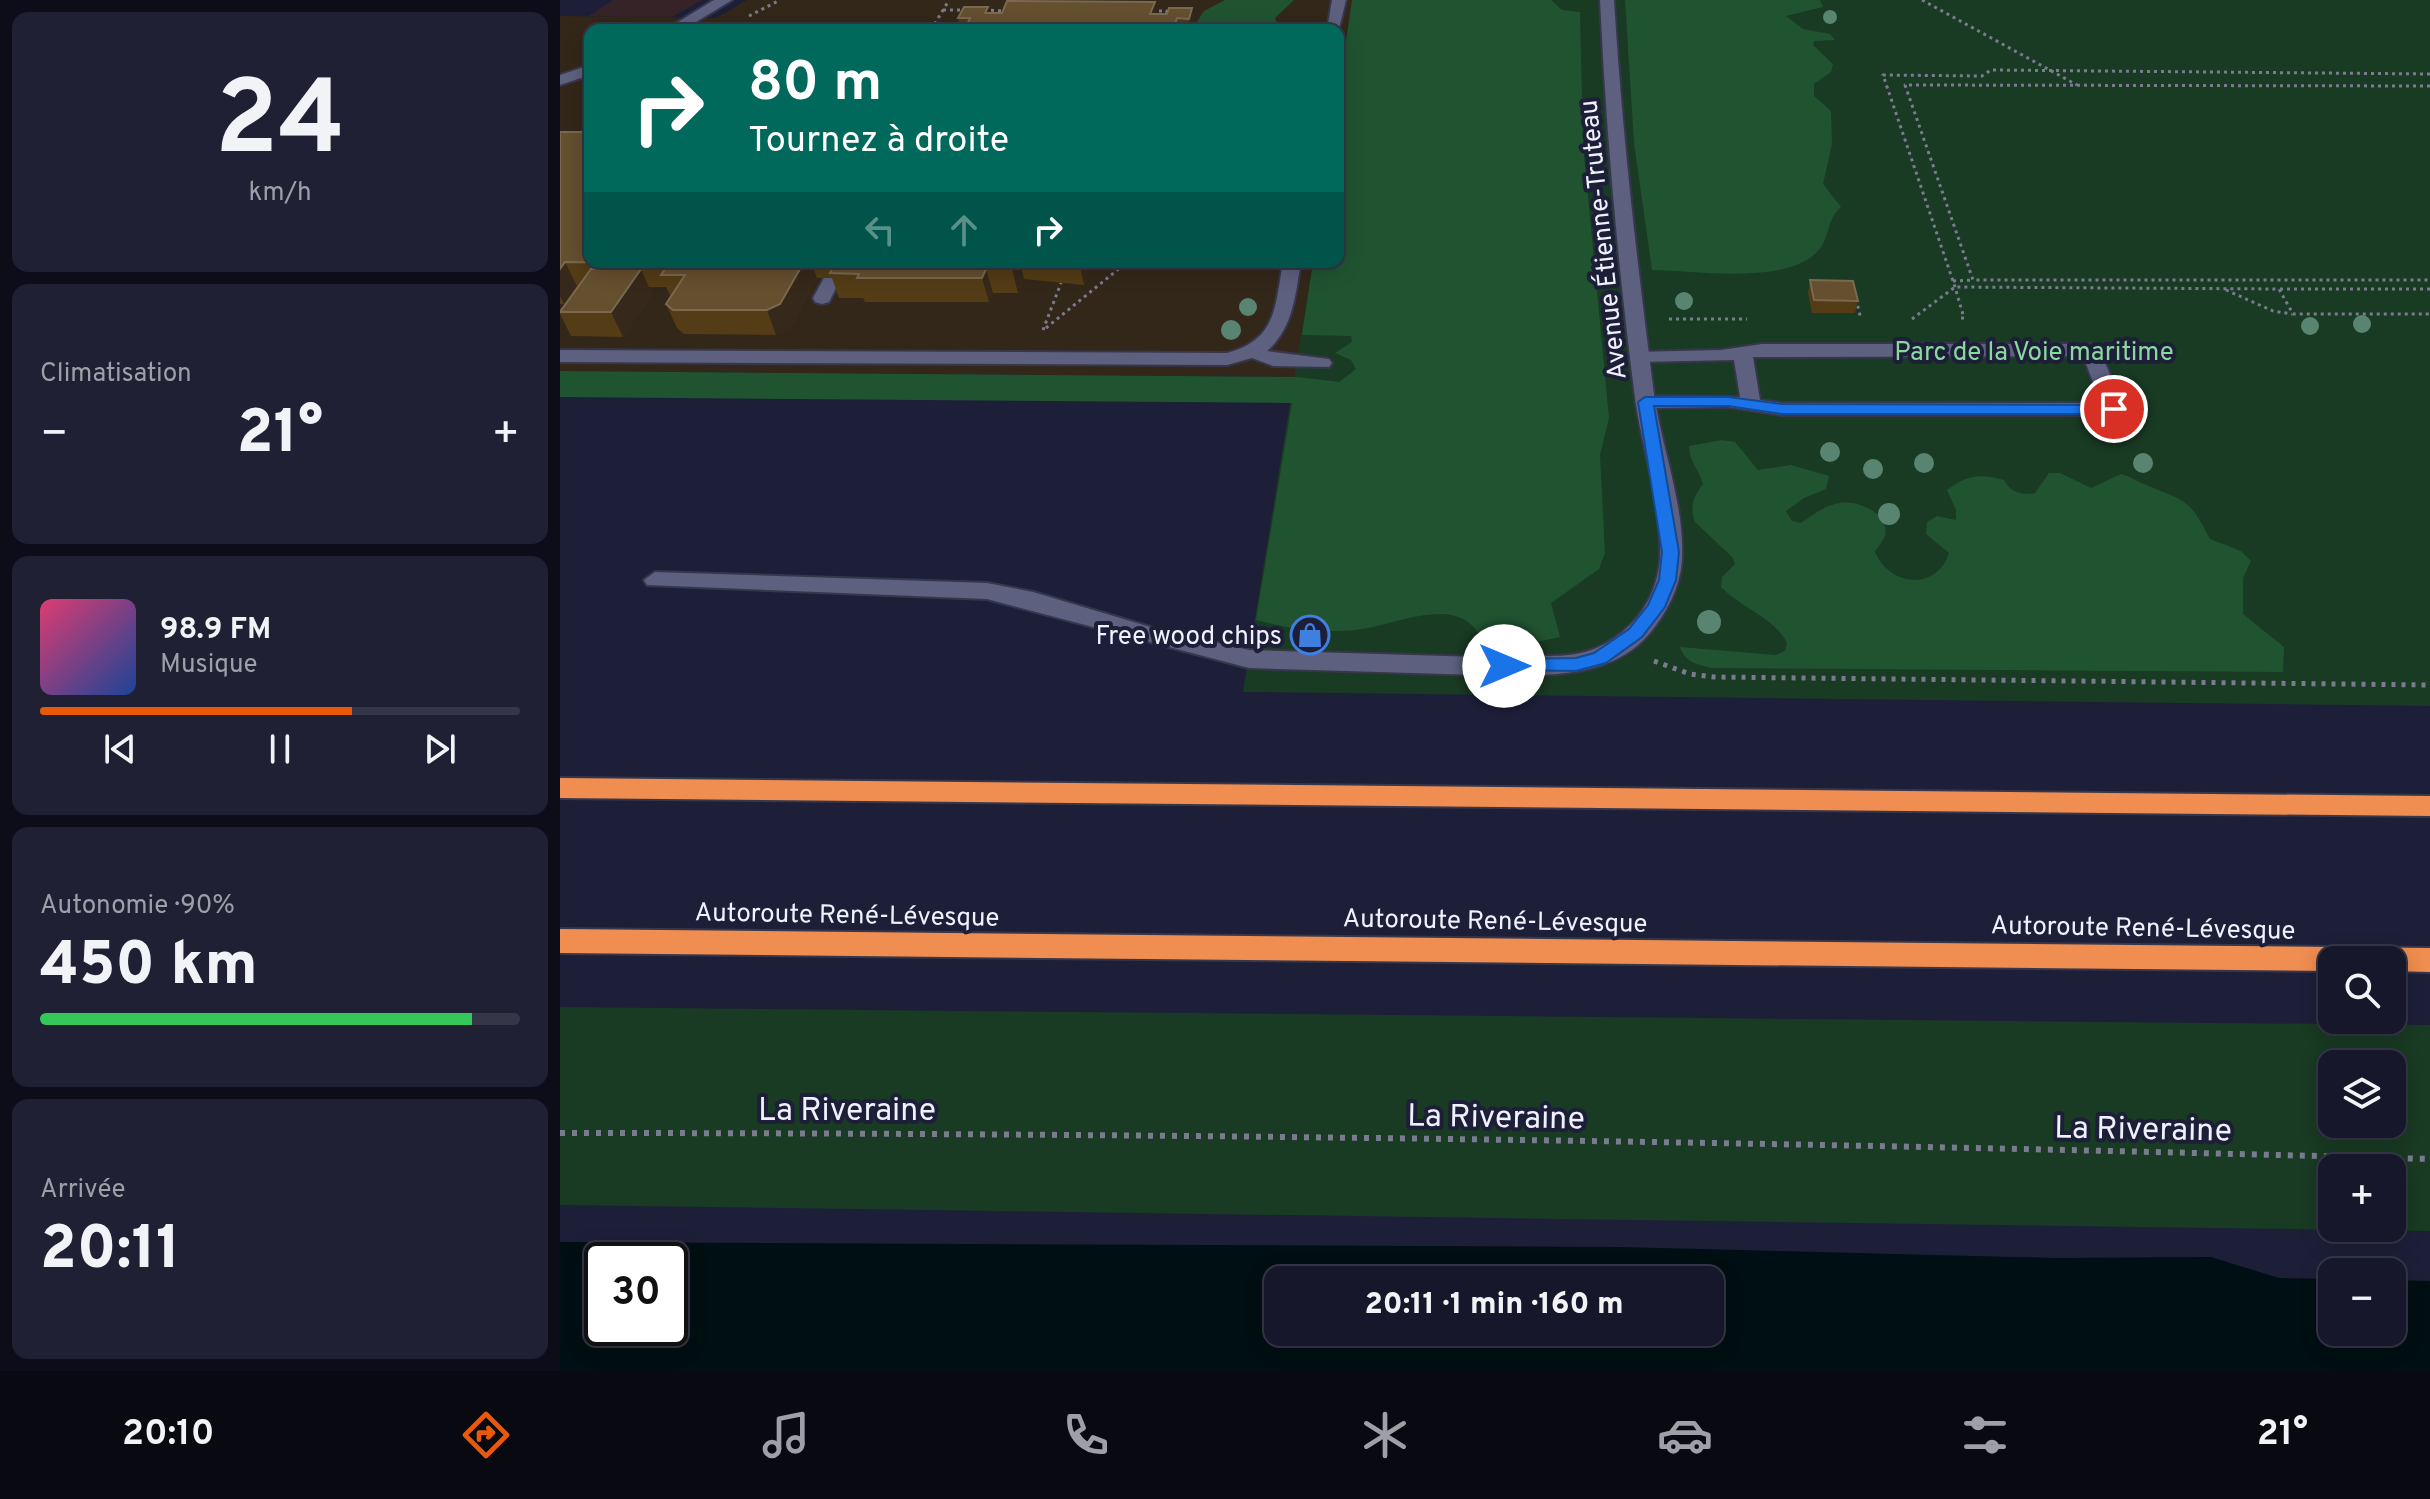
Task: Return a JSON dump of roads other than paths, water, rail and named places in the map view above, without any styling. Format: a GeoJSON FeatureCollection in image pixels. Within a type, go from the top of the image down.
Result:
{"type":"FeatureCollection","features":[{"type":"Feature","properties":{"kind":"highway"},"geometry":{"type":"LineString","coordinates":[[560,788],[2430,806]]}},
{"type":"Feature","properties":{"kind":"highway","name":"Autoroute René-Lévesque"},"geometry":{"type":"LineString","coordinates":[[560,941],[2430,960]]}},
{"type":"Feature","properties":{"kind":"street"},"geometry":{"type":"LineString","coordinates":[[683,24],[725,0]]}},
{"type":"Feature","properties":{"kind":"street"},"geometry":{"type":"LineString","coordinates":[[1335,24],[1339,0]]}},
{"type":"Feature","properties":{"kind":"street","name":"Avenue Étienne-Truteau"},"geometry":{"type":"LineString","coordinates":[[655,580],[987,591],[1033,600],[1156,637],[1249,659],[1479,666],[1576,664],[1600,659],[1635,633],[1656,607],[1667,580],[1671,552],[1645,402],[1614,139],[1607,0]]}},
{"type":"Feature","properties":{"kind":"street"},"geometry":{"type":"LineString","coordinates":[[560,69],[584,63]]}},
{"type":"Feature","properties":{"kind":"street"},"geometry":{"type":"LineString","coordinates":[[560,80],[584,72]]}},
{"type":"Feature","properties":{"kind":"street"},"geometry":{"type":"LineString","coordinates":[[560,356],[1216,359],[1253,352],[1278,332],[1291,268]]}},
{"type":"Feature","properties":{"kind":"street"},"geometry":{"type":"LineString","coordinates":[[822,298],[832,278]]}},
{"type":"Feature","properties":{"kind":"street"},"geometry":{"type":"LineString","coordinates":[[1640,356],[1762,350],[2090,350],[2114,409],[1782,409],[1751,404],[1645,402]]}},
{"type":"Feature","properties":{"kind":"street"},"geometry":{"type":"LineString","coordinates":[[1253,352],[1273,360],[1322,363]]}},
{"type":"Feature","properties":{"kind":"street"},"geometry":{"type":"LineString","coordinates":[[1743,353],[1751,404]]}},
{"type":"Feature","properties":{"kind":"place","name":"Free wood chips"},"geometry":{"type":"Point","coordinates":[1310,635]}},
{"type":"Feature","properties":{"kind":"park label","name":"Parc de la Voie maritime"},"geometry":{"type":"Point","coordinates":[2034,351]}}]}
